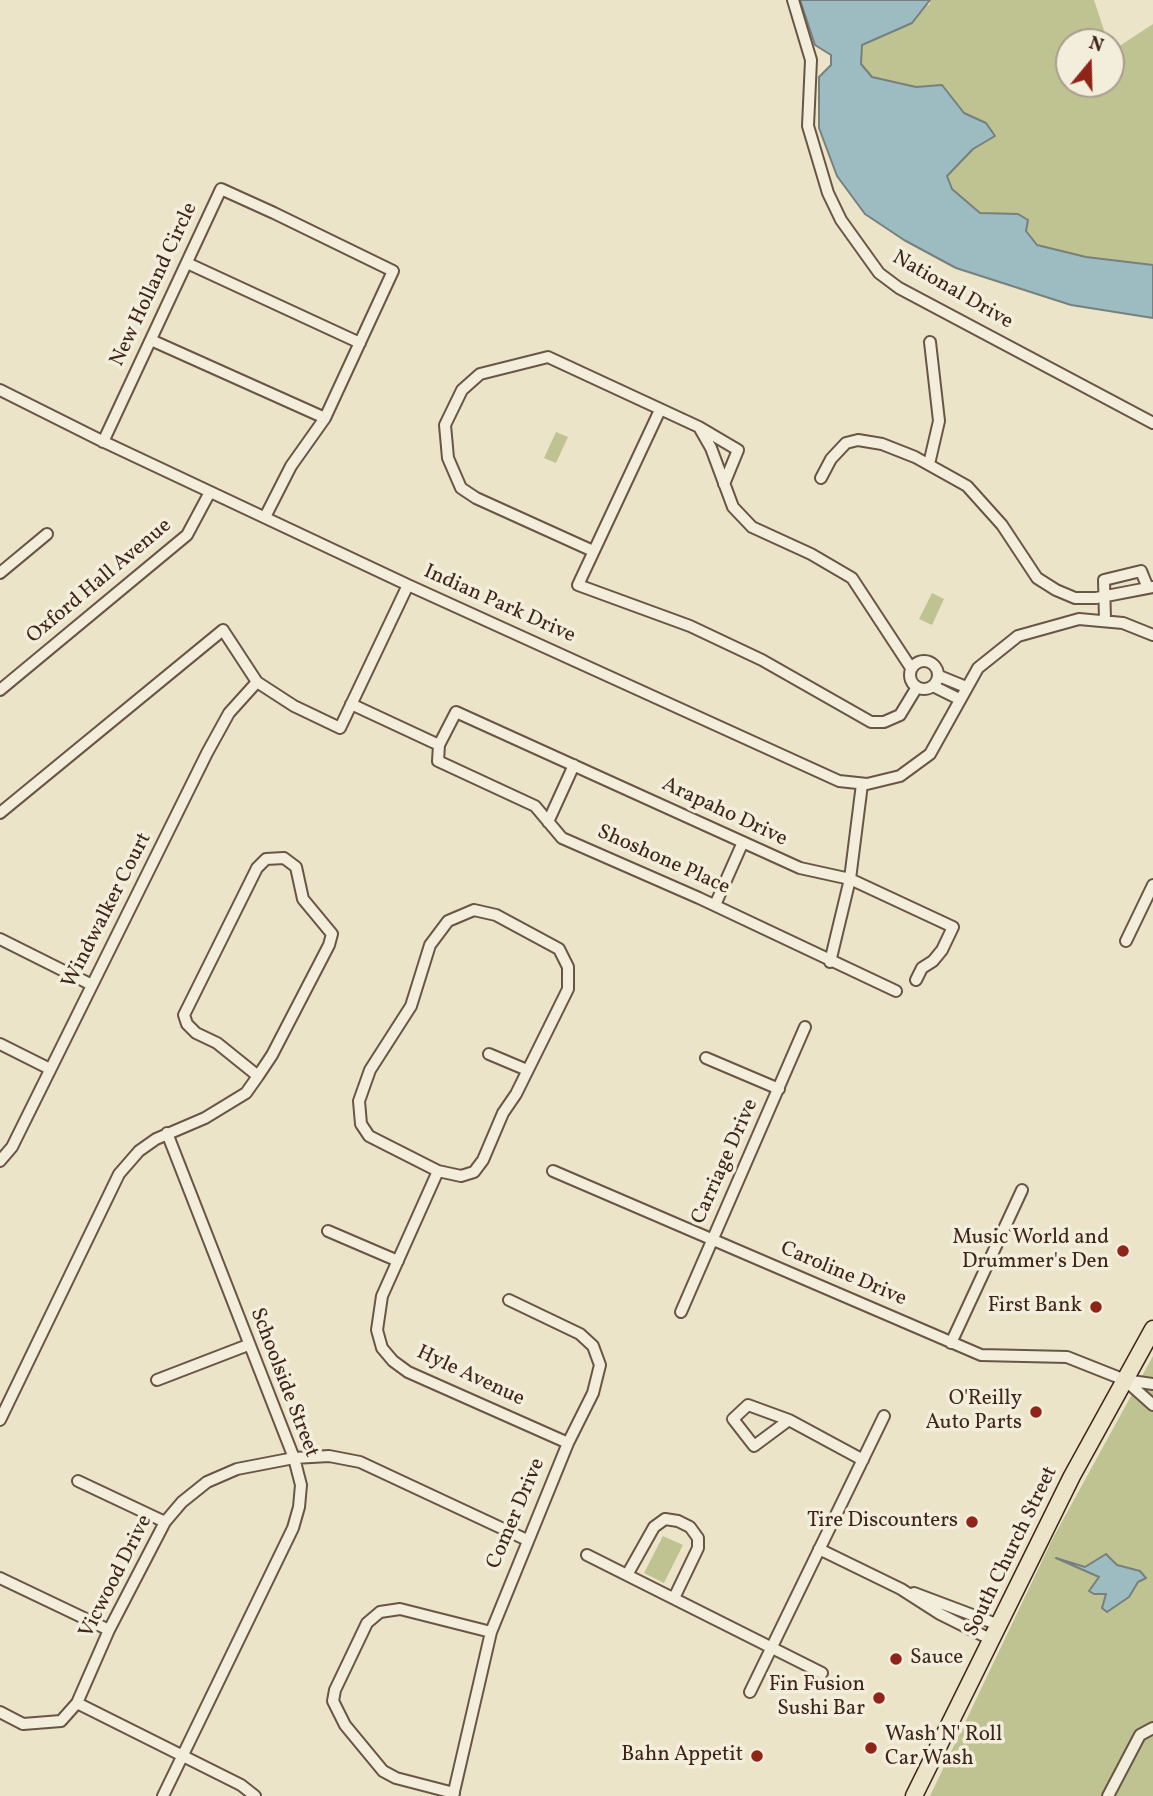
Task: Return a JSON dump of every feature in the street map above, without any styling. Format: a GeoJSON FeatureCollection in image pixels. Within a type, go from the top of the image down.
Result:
{"type":"FeatureCollection","features":[{"type":"Feature","properties":{"kind":"highway","name":"South Church Street"},"geometry":{"type":"LineString","coordinates":[[915,1796],[1072,1476],[1153,1329]]}},
{"type":"Feature","properties":{"kind":"street","name":"National Drive"},"geometry":{"type":"LineString","coordinates":[[793,0],[811,60],[808,126],[828,193],[846,229],[878,273],[899,288],[1153,423]]}},
{"type":"Feature","properties":{"kind":"street","name":"New Holland Circle"},"geometry":{"type":"LineString","coordinates":[[103,442],[221,189],[253,203],[393,271],[325,418],[291,466],[265,517]]}},
{"type":"Feature","properties":{"kind":"street"},"geometry":{"type":"LineString","coordinates":[[187,263],[360,343]]}},
{"type":"Feature","properties":{"kind":"street"},"geometry":{"type":"LineString","coordinates":[[151,340],[325,418]]}},
{"type":"Feature","properties":{"kind":"street"},"geometry":{"type":"LineString","coordinates":[[929,464],[939,421],[930,342]]}},
{"type":"Feature","properties":{"kind":"street"},"geometry":{"type":"LineString","coordinates":[[593,551],[477,498],[461,488],[453,474],[445,439],[445,425],[462,390],[480,374],[548,357],[699,427],[738,450],[724,484]]}},
{"type":"Feature","properties":{"kind":"street","name":"Indian Park Drive"},"geometry":{"type":"LineString","coordinates":[[0,390],[103,442],[408,585],[839,781],[862,784],[900,776],[930,754],[978,668],[1018,636],[1079,619],[1105,620],[1153,635]]}},
{"type":"Feature","properties":{"kind":"street"},"geometry":{"type":"LineString","coordinates":[[660,410],[578,585],[690,626],[762,660],[871,722],[884,722],[901,715],[917,688],[936,681],[966,687]]}},
{"type":"Feature","properties":{"kind":"street"},"geometry":{"type":"LineString","coordinates":[[699,427],[711,448],[733,507],[752,527],[811,554],[852,579],[911,668],[910,679],[917,688]]}},
{"type":"Feature","properties":{"kind":"street"},"geometry":{"type":"LineString","coordinates":[[821,478],[831,459],[846,443],[858,440],[883,444],[929,464],[967,486],[1002,525],[1037,578],[1075,598],[1105,596],[1150,587],[1141,571],[1104,580],[1105,596],[1105,620]]}},
{"type":"Feature","properties":{"kind":"street","name":"Oxford Hall Avenue"},"geometry":{"type":"LineString","coordinates":[[0,690],[187,536],[210,492]]}},
{"type":"Feature","properties":{"kind":"street"},"geometry":{"type":"LineString","coordinates":[[0,573],[47,534]]}},
{"type":"Feature","properties":{"kind":"street"},"geometry":{"type":"LineString","coordinates":[[0,813],[223,630],[257,682],[294,706],[340,727],[408,585]]}},
{"type":"Feature","properties":{"kind":"street"},"geometry":{"type":"LineString","coordinates":[[911,668],[920,661],[931,662],[936,681],[959,699]]}},
{"type":"Feature","properties":{"kind":"street","name":"Windwalker Court"},"geometry":{"type":"LineString","coordinates":[[0,1161],[12,1147],[212,743],[229,713],[257,682]]}},
{"type":"Feature","properties":{"kind":"street"},"geometry":{"type":"LineString","coordinates":[[351,704],[439,745]]}},
{"type":"Feature","properties":{"kind":"street","name":"Arapaho Drive"},"geometry":{"type":"LineString","coordinates":[[439,745],[456,712],[800,869],[850,879],[953,927],[942,950],[933,961],[922,968],[916,980]]}},
{"type":"Feature","properties":{"kind":"street","name":"Shoshone Place"},"geometry":{"type":"LineString","coordinates":[[439,745],[438,761],[535,806],[562,838],[715,905],[830,962],[896,991]]}},
{"type":"Feature","properties":{"kind":"street"},"geometry":{"type":"LineString","coordinates":[[548,822],[574,765]]}},
{"type":"Feature","properties":{"kind":"street"},"geometry":{"type":"LineString","coordinates":[[830,962],[850,879],[862,784]]}},
{"type":"Feature","properties":{"kind":"street"},"geometry":{"type":"LineString","coordinates":[[715,905],[743,842]]}},
{"type":"Feature","properties":{"kind":"street"},"geometry":{"type":"LineString","coordinates":[[0,1420],[119,1174],[139,1152],[167,1133],[231,1103],[246,1093],[258,1076],[332,934],[303,899],[296,867],[284,858],[267,859],[257,868],[184,1015],[187,1024],[196,1033],[217,1043],[258,1076]]}},
{"type":"Feature","properties":{"kind":"street"},"geometry":{"type":"LineString","coordinates":[[1126,941],[1153,885]]}},
{"type":"Feature","properties":{"kind":"street"},"geometry":{"type":"LineString","coordinates":[[474,910],[495,915],[533,933],[559,949],[568,967],[568,989],[527,1070],[503,1113],[483,1160],[474,1172],[461,1176],[438,1171],[369,1136],[361,1124],[359,1101],[370,1070],[411,1006],[430,945],[448,921],[474,910]]}},
{"type":"Feature","properties":{"kind":"street"},"geometry":{"type":"LineString","coordinates":[[0,939],[92,985]]}},
{"type":"Feature","properties":{"kind":"street","name":"Carriage Drive"},"geometry":{"type":"LineString","coordinates":[[681,1312],[806,1027]]}},
{"type":"Feature","properties":{"kind":"street"},"geometry":{"type":"LineString","coordinates":[[0,1044],[50,1069]]}},
{"type":"Feature","properties":{"kind":"street"},"geometry":{"type":"LineString","coordinates":[[489,1054],[527,1070]]}},
{"type":"Feature","properties":{"kind":"street"},"geometry":{"type":"LineString","coordinates":[[706,1058],[779,1089]]}},
{"type":"Feature","properties":{"kind":"street","name":"Schoolside Street"},"geometry":{"type":"LineString","coordinates":[[163,1796],[293,1528],[301,1485],[294,1458],[167,1133]]}},
{"type":"Feature","properties":{"kind":"street","name":"Hyle Avenue"},"geometry":{"type":"LineString","coordinates":[[438,1171],[377,1314],[382,1348],[393,1361],[408,1371],[568,1443]]}},
{"type":"Feature","properties":{"kind":"street","name":"Caroline Drive"},"geometry":{"type":"LineString","coordinates":[[553,1171],[981,1355],[998,1358],[1067,1357],[1125,1380]]}},
{"type":"Feature","properties":{"kind":"street"},"geometry":{"type":"LineString","coordinates":[[951,1343],[1022,1190]]}},
{"type":"Feature","properties":{"kind":"street"},"geometry":{"type":"LineString","coordinates":[[328,1231],[398,1261]]}},
{"type":"Feature","properties":{"kind":"street","name":"Comer Drive"},"geometry":{"type":"LineString","coordinates":[[453,1794],[491,1632],[568,1443],[593,1393],[600,1365],[593,1346],[580,1334],[509,1300]]}},
{"type":"Feature","properties":{"kind":"street"},"geometry":{"type":"LineString","coordinates":[[157,1380],[248,1345]]}},
{"type":"Feature","properties":{"kind":"street"},"geometry":{"type":"LineString","coordinates":[[1125,1380],[1153,1384]]}},
{"type":"Feature","properties":{"kind":"street"},"geometry":{"type":"LineString","coordinates":[[1125,1380],[1153,1405]]}},
{"type":"Feature","properties":{"kind":"street"},"geometry":{"type":"LineString","coordinates":[[789,1420],[754,1446],[733,1419],[748,1405],[789,1420],[863,1460]]}},
{"type":"Feature","properties":{"kind":"street"},"geometry":{"type":"LineString","coordinates":[[750,1692],[884,1416]]}},
{"type":"Feature","properties":{"kind":"street","name":"Vicwood Drive"},"geometry":{"type":"LineString","coordinates":[[0,1712],[23,1724],[61,1721],[77,1703],[110,1630],[165,1522],[182,1502],[207,1482],[237,1469],[294,1458],[329,1456],[360,1462],[527,1540]]}},
{"type":"Feature","properties":{"kind":"street"},"geometry":{"type":"LineString","coordinates":[[78,1481],[165,1522]]}},
{"type":"Feature","properties":{"kind":"street"},"geometry":{"type":"LineString","coordinates":[[627,1575],[654,1527],[665,1519],[678,1521],[690,1527],[698,1538],[698,1548],[674,1598]]}},
{"type":"Feature","properties":{"kind":"street"},"geometry":{"type":"LineString","coordinates":[[819,1549],[901,1589],[940,1614],[995,1632]]}},
{"type":"Feature","properties":{"kind":"street"},"geometry":{"type":"LineString","coordinates":[[587,1555],[822,1673]]}},
{"type":"Feature","properties":{"kind":"street"},"geometry":{"type":"LineString","coordinates":[[0,1578],[110,1630]]}},
{"type":"Feature","properties":{"kind":"street"},"geometry":{"type":"LineString","coordinates":[[901,1589],[945,1602],[995,1632]]}},
{"type":"Feature","properties":{"kind":"street"},"geometry":{"type":"LineString","coordinates":[[453,1794],[396,1778],[383,1770],[345,1725],[333,1701],[335,1690],[367,1623],[380,1612],[400,1609],[491,1632]]}},
{"type":"Feature","properties":{"kind":"street"},"geometry":{"type":"LineString","coordinates":[[77,1703],[241,1785],[255,1796]]}},
{"type":"Feature","properties":{"kind":"street"},"geometry":{"type":"LineString","coordinates":[[1108,1796],[1140,1735],[1153,1728]]}},
{"type":"Feature","properties":{"kind":"green space"},"geometry":{"type":"Polygon","coordinates":[[[930,0],[1094,0],[1103,28],[1055,28],[1055,98],[1125,98],[1125,42],[1153,24],[1153,265],[1086,257],[1037,245],[1018,214],[980,213],[952,189],[947,176],[973,149],[994,137],[986,123],[964,113],[942,85],[916,87],[872,77],[861,64],[862,45],[930,4],[930,0]]]}},
{"type":"Feature","properties":{"kind":"green space"},"geometry":{"type":"Polygon","coordinates":[[[556,432],[568,437],[556,463],[544,458],[556,432]]]}},
{"type":"Feature","properties":{"kind":"green space"},"geometry":{"type":"Polygon","coordinates":[[[932,593],[944,599],[932,625],[919,619],[932,593]]]}},
{"type":"Feature","properties":{"kind":"green space"},"geometry":{"type":"Polygon","coordinates":[[[1153,1356],[1153,1796],[930,1796],[1053,1538],[1153,1356]]]}},
{"type":"Feature","properties":{"kind":"green space"},"geometry":{"type":"Polygon","coordinates":[[[663,1536],[683,1545],[664,1583],[644,1573],[663,1536]]]}},
{"type":"Feature","properties":{"kind":"water"},"geometry":{"type":"Polygon","coordinates":[[[800,0],[930,0],[912,23],[862,45],[861,64],[872,77],[916,87],[942,85],[964,113],[986,123],[995,136],[973,149],[947,176],[952,189],[980,213],[1018,214],[1028,220],[1026,231],[1037,245],[1086,257],[1153,265],[1153,318],[1071,305],[956,268],[904,240],[865,214],[837,176],[819,128],[819,77],[831,65],[831,55],[815,45],[800,0]]]}},
{"type":"Feature","properties":{"kind":"water"},"geometry":{"type":"Polygon","coordinates":[[[1106,1554],[1117,1565],[1140,1571],[1146,1578],[1138,1582],[1129,1597],[1107,1612],[1102,1608],[1106,1594],[1089,1591],[1099,1577],[1056,1558],[1085,1567],[1106,1554]]]}},
{"type":"Feature","properties":{"kind":"place","name":"Music World and Drummer's Den"},"geometry":{"type":"Point","coordinates":[1123,1251]}},
{"type":"Feature","properties":{"kind":"place","name":"First Bank"},"geometry":{"type":"Point","coordinates":[1096,1307]}},
{"type":"Feature","properties":{"kind":"place","name":"O'Reilly Auto Parts"},"geometry":{"type":"Point","coordinates":[1036,1412]}},
{"type":"Feature","properties":{"kind":"place","name":"Tire Discounters"},"geometry":{"type":"Point","coordinates":[972,1522]}},
{"type":"Feature","properties":{"kind":"place","name":"Sauce"},"geometry":{"type":"Point","coordinates":[896,1659]}},
{"type":"Feature","properties":{"kind":"place","name":"Fin Fusion Sushi Bar"},"geometry":{"type":"Point","coordinates":[879,1698]}},
{"type":"Feature","properties":{"kind":"place","name":"Wash N' Roll Car Wash"},"geometry":{"type":"Point","coordinates":[871,1748]}},
{"type":"Feature","properties":{"kind":"place","name":"Bahn Appetit"},"geometry":{"type":"Point","coordinates":[757,1756]}}]}
